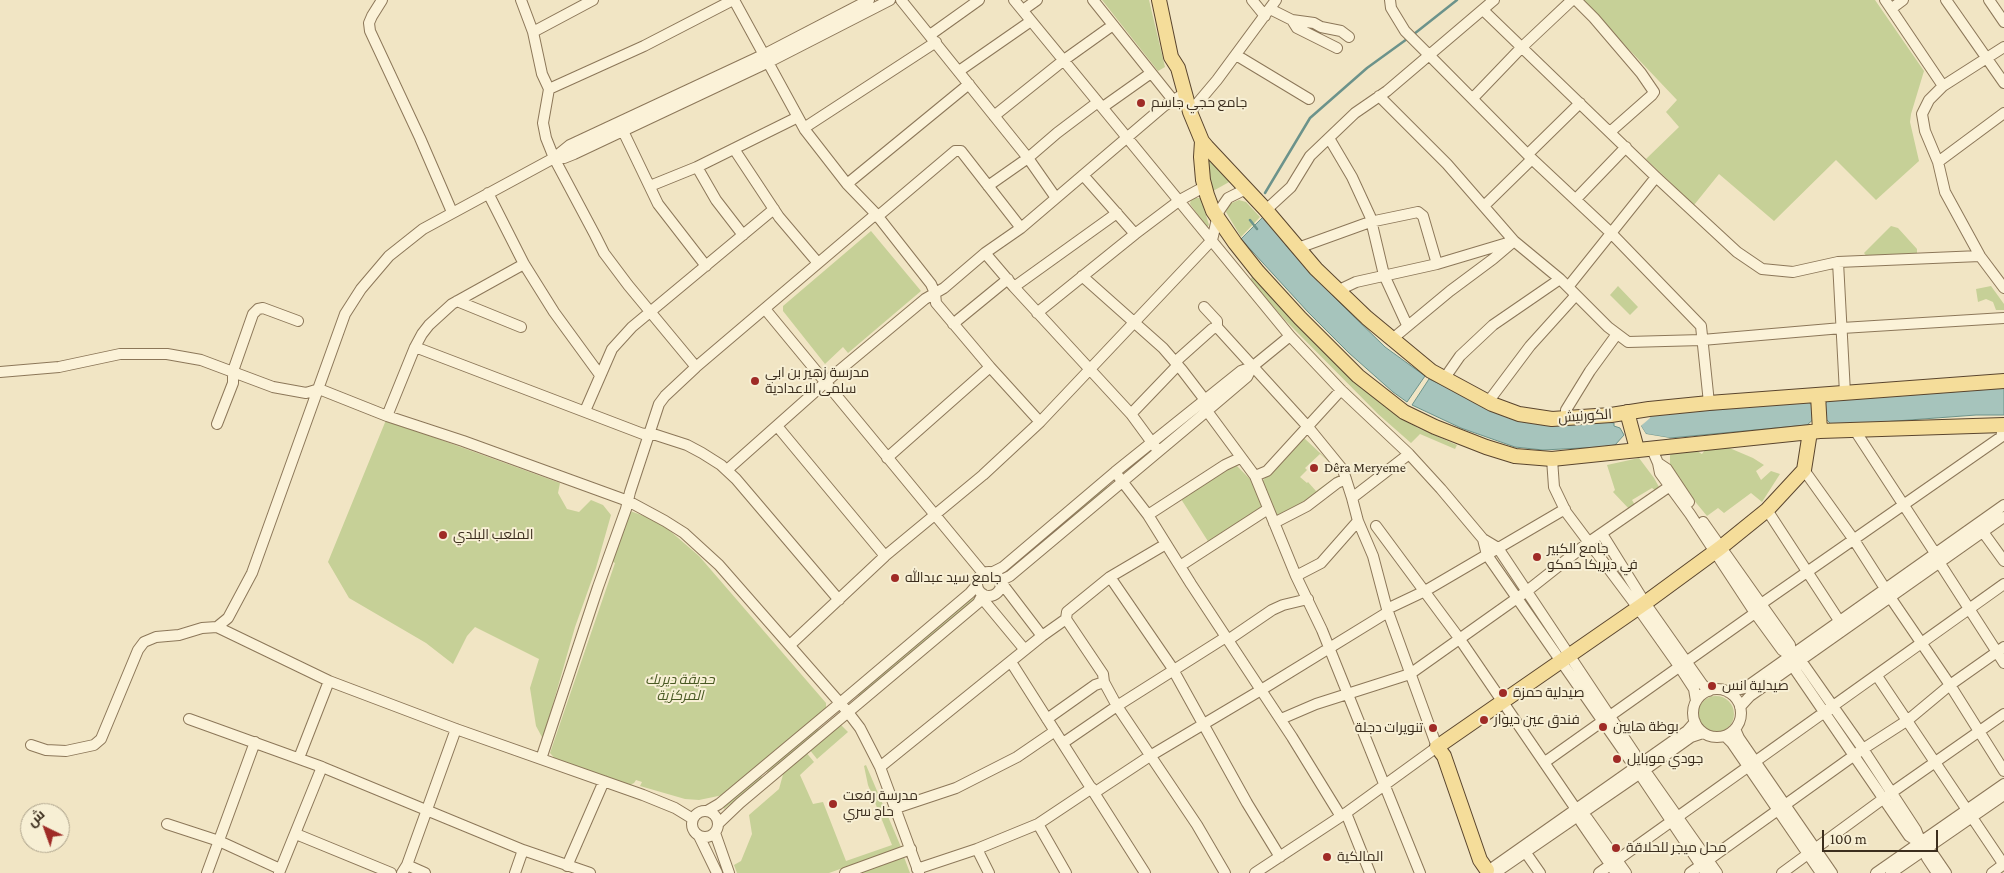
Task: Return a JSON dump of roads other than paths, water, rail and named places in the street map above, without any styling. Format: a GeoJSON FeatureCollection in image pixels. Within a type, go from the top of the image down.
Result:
{"type":"FeatureCollection","features":[{"type":"Feature","properties":{"kind":"main road"},"geometry":{"type":"LineString","coordinates":[[1159,0],[1171,58],[1178,68]]}},
{"type":"Feature","properties":{"kind":"main road"},"geometry":{"type":"LineString","coordinates":[[1168,0],[1179,55],[1179,97],[1190,112],[1202,141],[1201,165],[1204,187],[1218,218],[1258,272],[1300,318],[1358,376],[1404,412],[1435,428],[1515,456],[1552,459],[1641,447],[1817,429],[2004,425]]}},
{"type":"Feature","properties":{"kind":"main road","name":"الكورنيش"},"geometry":{"type":"LineString","coordinates":[[1202,141],[1337,291],[1391,340],[1444,380],[1488,402],[1519,414],[1552,419],[1628,416],[1709,404],[1818,398],[1845,393],[2004,380]]}},
{"type":"Feature","properties":{"kind":"main road"},"geometry":{"type":"LineString","coordinates":[[1486,872],[1480,860],[1444,756],[1437,748],[1642,605],[1717,550],[1767,510],[1804,470],[1817,429],[1818,398]]}},
{"type":"Feature","properties":{"kind":"main road"},"geometry":{"type":"LineString","coordinates":[[1628,416],[1641,447]]}},
{"type":"Feature","properties":{"kind":"street"},"geometry":{"type":"LineString","coordinates":[[382,0],[372,16],[369,24],[370,31],[452,212]]}},
{"type":"Feature","properties":{"kind":"street"},"geometry":{"type":"LineString","coordinates":[[521,0],[533,32],[542,74],[549,89],[543,124],[554,158],[604,253],[696,367]]}},
{"type":"Feature","properties":{"kind":"street"},"geometry":{"type":"LineString","coordinates":[[533,32],[592,0]]}},
{"type":"Feature","properties":{"kind":"street"},"geometry":{"type":"LineString","coordinates":[[549,89],[644,46],[734,0],[804,128],[847,184],[876,216],[931,284],[935,293],[936,303],[1040,422]]}},
{"type":"Feature","properties":{"kind":"street"},"geometry":{"type":"LineString","coordinates":[[554,158],[569,157],[623,131],[767,58],[869,0]]}},
{"type":"Feature","properties":{"kind":"street"},"geometry":{"type":"LineString","coordinates":[[217,627],[228,618],[252,573],[345,314],[361,289],[400,246],[423,229],[452,212],[554,158],[570,145],[767,58],[890,0]]}},
{"type":"Feature","properties":{"kind":"street"},"geometry":{"type":"LineString","coordinates":[[901,0],[1028,158],[1056,198]]}},
{"type":"Feature","properties":{"kind":"street"},"geometry":{"type":"LineString","coordinates":[[804,128],[933,38],[979,0]]}},
{"type":"Feature","properties":{"kind":"street"},"geometry":{"type":"LineString","coordinates":[[1014,0],[1290,336],[1341,390],[1409,454],[1483,539],[1498,548],[1564,658]]}},
{"type":"Feature","properties":{"kind":"street"},"geometry":{"type":"LineString","coordinates":[[1023,10],[1037,0]]}},
{"type":"Feature","properties":{"kind":"street"},"geometry":{"type":"LineString","coordinates":[[727,470],[925,299],[944,288],[985,253],[1021,228],[1179,97],[1151,73],[1093,0]]}},
{"type":"Feature","properties":{"kind":"street"},"geometry":{"type":"LineString","coordinates":[[1252,0],[1292,20],[1314,23],[1321,27],[1341,31],[1349,37]]}},
{"type":"Feature","properties":{"kind":"street"},"geometry":{"type":"LineString","coordinates":[[1390,0],[1391,8],[1405,31],[1530,156],[1611,233],[1701,326],[1709,404]]}},
{"type":"Feature","properties":{"kind":"street"},"geometry":{"type":"LineString","coordinates":[[1266,210],[1291,187],[1310,156],[1355,113],[1429,56],[1494,0]]}},
{"type":"Feature","properties":{"kind":"street"},"geometry":{"type":"LineString","coordinates":[[1473,98],[1521,48],[1574,0],[1606,32],[1654,92],[1610,132]]}},
{"type":"Feature","properties":{"kind":"street"},"geometry":{"type":"LineString","coordinates":[[1885,0],[1943,86]]}},
{"type":"Feature","properties":{"kind":"street"},"geometry":{"type":"LineString","coordinates":[[1891,9],[1903,0]]}},
{"type":"Feature","properties":{"kind":"street"},"geometry":{"type":"LineString","coordinates":[[1946,0],[2004,83]]}},
{"type":"Feature","properties":{"kind":"street"},"geometry":{"type":"LineString","coordinates":[[1989,0],[2004,22]]}},
{"type":"Feature","properties":{"kind":"street"},"geometry":{"type":"LineString","coordinates":[[1190,112],[1236,55],[1270,8]]}},
{"type":"Feature","properties":{"kind":"street"},"geometry":{"type":"LineString","coordinates":[[1483,10],[1656,178],[1737,252],[1762,269],[1776,272],[1793,272],[1838,262],[1980,256]]}},
{"type":"Feature","properties":{"kind":"street"},"geometry":{"type":"LineString","coordinates":[[1292,20],[1298,28],[1337,48]]}},
{"type":"Feature","properties":{"kind":"street"},"geometry":{"type":"LineString","coordinates":[[959,71],[1031,21]]}},
{"type":"Feature","properties":{"kind":"street"},"geometry":{"type":"LineString","coordinates":[[994,116],[1064,60],[1113,25]]}},
{"type":"Feature","properties":{"kind":"street"},"geometry":{"type":"LineString","coordinates":[[2004,47],[1943,86],[1929,100],[1922,114],[1925,131],[1938,162],[1945,192],[1980,256],[2004,288]]}},
{"type":"Feature","properties":{"kind":"street"},"geometry":{"type":"LineString","coordinates":[[1236,55],[1308,98]]}},
{"type":"Feature","properties":{"kind":"street"},"geometry":{"type":"LineString","coordinates":[[988,186],[1028,158],[1057,133],[1151,73]]}},
{"type":"Feature","properties":{"kind":"street"},"geometry":{"type":"LineString","coordinates":[[847,184],[969,84]]}},
{"type":"Feature","properties":{"kind":"street"},"geometry":{"type":"LineString","coordinates":[[1379,96],[1447,164],[1485,205],[1514,241],[1560,279],[1617,334],[1628,342],[1702,340],[1842,328],[2004,318]]}},
{"type":"Feature","properties":{"kind":"street"},"geometry":{"type":"LineString","coordinates":[[1485,205],[1580,103]]}},
{"type":"Feature","properties":{"kind":"street"},"geometry":{"type":"LineString","coordinates":[[1938,162],[2004,113]]}},
{"type":"Feature","properties":{"kind":"street"},"geometry":{"type":"LineString","coordinates":[[650,186],[697,167],[798,117]]}},
{"type":"Feature","properties":{"kind":"street"},"geometry":{"type":"LineString","coordinates":[[623,131],[650,186],[670,220],[706,266]]}},
{"type":"Feature","properties":{"kind":"street"},"geometry":{"type":"LineString","coordinates":[[1329,138],[1352,177],[1370,216],[1384,275],[1407,326]]}},
{"type":"Feature","properties":{"kind":"street"},"geometry":{"type":"LineString","coordinates":[[1576,199],[1626,147]]}},
{"type":"Feature","properties":{"kind":"street"},"geometry":{"type":"LineString","coordinates":[[734,149],[774,209],[818,263]]}},
{"type":"Feature","properties":{"kind":"street"},"geometry":{"type":"LineString","coordinates":[[541,759],[659,404],[665,396],[696,367],[818,263],[955,151],[960,151],[1021,228]]}},
{"type":"Feature","properties":{"kind":"street"},"geometry":{"type":"LineString","coordinates":[[697,167],[716,200],[743,236]]}},
{"type":"Feature","properties":{"kind":"street"},"geometry":{"type":"LineString","coordinates":[[1083,175],[1135,234]]}},
{"type":"Feature","properties":{"kind":"street"},"geometry":{"type":"LineString","coordinates":[[1568,287],[1656,178]]}},
{"type":"Feature","properties":{"kind":"street"},"geometry":{"type":"LineString","coordinates":[[1037,313],[1180,200],[1204,187]]}},
{"type":"Feature","properties":{"kind":"street"},"geometry":{"type":"LineString","coordinates":[[790,645],[886,556],[983,476],[1040,422],[1212,240],[1220,211],[1228,198],[1242,191],[1249,192]]}},
{"type":"Feature","properties":{"kind":"street"},"geometry":{"type":"LineString","coordinates":[[488,193],[524,264],[554,312],[600,375]]}},
{"type":"Feature","properties":{"kind":"street"},"geometry":{"type":"LineString","coordinates":[[585,411],[612,349],[632,327],[774,209]]}},
{"type":"Feature","properties":{"kind":"street"},"geometry":{"type":"LineString","coordinates":[[1298,248],[1370,222],[1416,212],[1421,213],[1438,264]]}},
{"type":"Feature","properties":{"kind":"street"},"geometry":{"type":"LineString","coordinates":[[953,324],[1117,213]]}},
{"type":"Feature","properties":{"kind":"street"},"geometry":{"type":"LineString","coordinates":[[1337,291],[1356,282],[1438,264],[1514,241]]}},
{"type":"Feature","properties":{"kind":"street"},"geometry":{"type":"LineString","coordinates":[[1391,340],[1514,241]]}},
{"type":"Feature","properties":{"kind":"street"},"geometry":{"type":"LineString","coordinates":[[985,253],[1037,313],[1130,414],[1155,447]]}},
{"type":"Feature","properties":{"kind":"street"},"geometry":{"type":"LineString","coordinates":[[1838,262],[1845,393]]}},
{"type":"Feature","properties":{"kind":"street"},"geometry":{"type":"LineString","coordinates":[[387,416],[415,347],[429,325],[457,301],[524,264]]}},
{"type":"Feature","properties":{"kind":"street"},"geometry":{"type":"LineString","coordinates":[[1082,276],[1163,348],[1177,364],[1204,400],[1207,411],[1255,476],[1296,576],[1330,649],[1420,873]]}},
{"type":"Feature","properties":{"kind":"street"},"geometry":{"type":"LineString","coordinates":[[1444,380],[1460,356],[1493,324],[1560,279]]}},
{"type":"Feature","properties":{"kind":"street"},"geometry":{"type":"LineString","coordinates":[[1488,402],[1530,346],[1576,295]]}},
{"type":"Feature","properties":{"kind":"street"},"geometry":{"type":"LineString","coordinates":[[457,301],[521,327]]}},
{"type":"Feature","properties":{"kind":"street"},"geometry":{"type":"LineString","coordinates":[[1204,307],[1217,322],[1217,327],[1308,427],[1340,466],[1346,479],[1358,521],[1373,556],[1388,610],[1437,748],[1255,873]]}},
{"type":"Feature","properties":{"kind":"street"},"geometry":{"type":"LineString","coordinates":[[217,424],[233,383],[233,371],[253,314],[258,309],[263,308],[298,321]]}},
{"type":"Feature","properties":{"kind":"street"},"geometry":{"type":"LineString","coordinates":[[765,308],[887,458],[988,573],[1000,581],[1042,636]]}},
{"type":"Feature","properties":{"kind":"street"},"geometry":{"type":"LineString","coordinates":[[1130,414],[1212,329],[1217,327]]}},
{"type":"Feature","properties":{"kind":"street"},"geometry":{"type":"LineString","coordinates":[[1566,418],[1566,410],[1590,370],[1617,334]]}},
{"type":"Feature","properties":{"kind":"street"},"geometry":{"type":"LineString","coordinates":[[1000,581],[1010,576],[1123,481],[1204,400],[1241,371],[1252,367],[1290,336]]}},
{"type":"Feature","properties":{"kind":"street"},"geometry":{"type":"LineString","coordinates":[[415,347],[643,434],[650,432],[687,445],[702,453],[727,470],[839,600]]}},
{"type":"Feature","properties":{"kind":"street"},"geometry":{"type":"LineString","coordinates":[[0,372],[59,367],[102,357],[147,353],[201,360],[273,388],[306,393],[318,389],[387,416],[463,441],[628,501],[678,529],[704,550],[790,645],[860,728],[880,767],[918,871],[1038,824],[1330,649],[1388,610],[1425,591],[1565,509]]}},
{"type":"Feature","properties":{"kind":"street"},"geometry":{"type":"LineString","coordinates":[[887,458],[990,367]]}},
{"type":"Feature","properties":{"kind":"street"},"geometry":{"type":"LineString","coordinates":[[699,836],[708,837],[727,814],[970,593],[979,577],[1003,567],[1115,472],[1207,411],[1247,377],[1252,367]]}},
{"type":"Feature","properties":{"kind":"street"},"geometry":{"type":"LineString","coordinates":[[1255,476],[1266,472],[1341,390]]}},
{"type":"Feature","properties":{"kind":"street"},"geometry":{"type":"LineString","coordinates":[[1545,762],[1808,572],[2001,437],[2004,425]]}},
{"type":"Feature","properties":{"kind":"street"},"geometry":{"type":"LineString","coordinates":[[778,426],[886,556]]}},
{"type":"Feature","properties":{"kind":"street"},"geometry":{"type":"LineString","coordinates":[[1854,429],[1968,609],[2000,650],[2004,663]]}},
{"type":"Feature","properties":{"kind":"street"},"geometry":{"type":"LineString","coordinates":[[1641,447],[1652,454],[1658,463],[1660,473],[1758,608],[1790,645],[1794,659],[1804,665],[1829,708],[1887,796],[1916,830],[1927,858],[1937,873]]}},
{"type":"Feature","properties":{"kind":"street"},"geometry":{"type":"LineString","coordinates":[[1352,498],[1409,454]]}},
{"type":"Feature","properties":{"kind":"street"},"geometry":{"type":"LineString","coordinates":[[1148,515],[1225,465],[1240,458]]}},
{"type":"Feature","properties":{"kind":"street"},"geometry":{"type":"LineString","coordinates":[[1552,459],[1554,487],[1565,509],[1589,542],[1642,605]]}},
{"type":"Feature","properties":{"kind":"street"},"geometry":{"type":"LineString","coordinates":[[1658,463],[1667,468],[1717,550]]}},
{"type":"Feature","properties":{"kind":"street"},"geometry":{"type":"LineString","coordinates":[[1804,470],[1854,540],[1950,685],[2004,771]]}},
{"type":"Feature","properties":{"kind":"street"},"geometry":{"type":"LineString","coordinates":[[1115,472],[1148,515],[1343,814],[1370,873]]}},
{"type":"Feature","properties":{"kind":"street"},"geometry":{"type":"LineString","coordinates":[[1274,524],[1307,506],[1337,483],[1346,479]]}},
{"type":"Feature","properties":{"kind":"street"},"geometry":{"type":"LineString","coordinates":[[1281,719],[1316,704],[1410,674],[1526,592],[1589,542],[1670,486]]}},
{"type":"Feature","properties":{"kind":"street"},"geometry":{"type":"LineString","coordinates":[[1728,692],[1745,688],[1794,659],[1937,558],[2004,505]]}},
{"type":"Feature","properties":{"kind":"street"},"geometry":{"type":"LineString","coordinates":[[1180,566],[1268,509]]}},
{"type":"Feature","properties":{"kind":"street"},"geometry":{"type":"LineString","coordinates":[[1767,510],[1840,622]]}},
{"type":"Feature","properties":{"kind":"street"},"geometry":{"type":"LineString","coordinates":[[1937,558],[1984,532],[2004,517]]}},
{"type":"Feature","properties":{"kind":"street"},"geometry":{"type":"LineString","coordinates":[[1296,576],[1321,563],[1358,521]]}},
{"type":"Feature","properties":{"kind":"street"},"geometry":{"type":"LineString","coordinates":[[1376,526],[1459,638],[1545,762],[1578,812],[1580,822],[1615,866],[1626,873]]}},
{"type":"Feature","properties":{"kind":"street"},"geometry":{"type":"LineString","coordinates":[[1984,532],[2004,561]]}},
{"type":"Feature","properties":{"kind":"street"},"geometry":{"type":"LineString","coordinates":[[1602,534],[1642,605],[1682,664],[1694,689],[1696,701],[1693,712],[1695,722],[1702,733]]}},
{"type":"Feature","properties":{"kind":"street"},"geometry":{"type":"LineString","coordinates":[[1483,539],[1487,555],[1517,598],[1564,658],[1606,719],[1629,759],[1640,769],[1642,779],[1675,819],[1705,866],[1717,873]]}},
{"type":"Feature","properties":{"kind":"street"},"geometry":{"type":"LineString","coordinates":[[1166,544],[1110,577],[1066,612],[1066,619],[1103,674],[1104,682],[1117,706],[1197,825],[1225,873]]}},
{"type":"Feature","properties":{"kind":"street"},"geometry":{"type":"LineString","coordinates":[[1110,577],[1174,670],[1202,724],[1280,857]]}},
{"type":"Feature","properties":{"kind":"street"},"geometry":{"type":"LineString","coordinates":[[714,872],[699,836],[692,827],[693,819],[698,813],[707,811],[719,804],[760,769],[843,707],[980,598],[991,596],[998,592],[1001,585],[1000,581]]}},
{"type":"Feature","properties":{"kind":"street"},"geometry":{"type":"LineString","coordinates":[[1599,873],[1615,866],[1751,763],[1877,676],[2004,584]]}},
{"type":"Feature","properties":{"kind":"street"},"geometry":{"type":"LineString","coordinates":[[976,585],[980,598],[1025,650]]}},
{"type":"Feature","properties":{"kind":"street"},"geometry":{"type":"LineString","coordinates":[[1740,708],[1750,696],[1840,622],[1888,593]]}},
{"type":"Feature","properties":{"kind":"street"},"geometry":{"type":"LineString","coordinates":[[1063,743],[1117,706],[1272,610],[1283,605],[1308,599]]}},
{"type":"Feature","properties":{"kind":"street"},"geometry":{"type":"LineString","coordinates":[[880,767],[1042,636],[1066,619]]}},
{"type":"Feature","properties":{"kind":"street"},"geometry":{"type":"LineString","coordinates":[[32,745],[46,750],[66,751],[94,745],[101,739],[138,650],[144,642],[156,636],[179,635],[202,628],[217,627],[328,681],[676,808],[693,819]]}},
{"type":"Feature","properties":{"kind":"street"},"geometry":{"type":"LineString","coordinates":[[1690,873],[1705,866],[1859,752],[1908,720],[1950,685],[2000,650]]}},
{"type":"Feature","properties":{"kind":"street"},"geometry":{"type":"LineString","coordinates":[[1010,662],[1145,873]]}},
{"type":"Feature","properties":{"kind":"street"},"geometry":{"type":"LineString","coordinates":[[1682,664],[1709,690]]}},
{"type":"Feature","properties":{"kind":"street"},"geometry":{"type":"LineString","coordinates":[[1877,676],[2004,865],[1992,873]]}},
{"type":"Feature","properties":{"kind":"street"},"geometry":{"type":"LineString","coordinates":[[299,758],[328,681]]}},
{"type":"Feature","properties":{"kind":"street"},"geometry":{"type":"LineString","coordinates":[[1047,719],[1094,685],[1104,682]]}},
{"type":"Feature","properties":{"kind":"street"},"geometry":{"type":"LineString","coordinates":[[1486,872],[1691,736],[1702,733],[1718,737],[1725,736],[1735,729],[1741,715],[1734,696],[1720,690],[1709,690],[1696,701]]}},
{"type":"Feature","properties":{"kind":"street"},"geometry":{"type":"LineString","coordinates":[[1782,873],[2004,714]]}},
{"type":"Feature","properties":{"kind":"street"},"geometry":{"type":"LineString","coordinates":[[189,719],[322,766],[523,850],[590,873]]}},
{"type":"Feature","properties":{"kind":"street"},"geometry":{"type":"LineString","coordinates":[[1640,769],[1687,731],[1695,722]]}},
{"type":"Feature","properties":{"kind":"street"},"geometry":{"type":"LineString","coordinates":[[425,873],[404,869],[456,729]]}},
{"type":"Feature","properties":{"kind":"street"},"geometry":{"type":"LineString","coordinates":[[1735,729],[1751,763],[1812,851],[1832,873]]}},
{"type":"Feature","properties":{"kind":"street"},"geometry":{"type":"LineString","coordinates":[[896,808],[964,785],[1017,757],[1055,731]]}},
{"type":"Feature","properties":{"kind":"street"},"geometry":{"type":"LineString","coordinates":[[1725,736],[1751,763]]}},
{"type":"Feature","properties":{"kind":"street"},"geometry":{"type":"LineString","coordinates":[[207,873],[255,742]]}},
{"type":"Feature","properties":{"kind":"street"},"geometry":{"type":"LineString","coordinates":[[167,824],[220,841],[280,871],[322,766]]}},
{"type":"Feature","properties":{"kind":"street"},"geometry":{"type":"LineString","coordinates":[[760,769],[768,778]]}},
{"type":"Feature","properties":{"kind":"street"},"geometry":{"type":"LineString","coordinates":[[568,866],[604,781]]}},
{"type":"Feature","properties":{"kind":"street"},"geometry":{"type":"LineString","coordinates":[[1891,873],[2004,784]]}},
{"type":"Feature","properties":{"kind":"street"},"geometry":{"type":"LineString","coordinates":[[1970,812],[2004,795]]}},
{"type":"Feature","properties":{"kind":"street"},"geometry":{"type":"LineString","coordinates":[[707,811],[715,815],[729,873]]}},
{"type":"Feature","properties":{"kind":"street"},"geometry":{"type":"LineString","coordinates":[[1486,872],[1526,852],[1578,812]]}},
{"type":"Feature","properties":{"kind":"street"},"geometry":{"type":"LineString","coordinates":[[1038,824],[1066,873]]}},
{"type":"Feature","properties":{"kind":"street"},"geometry":{"type":"LineString","coordinates":[[296,834],[391,873]]}},
{"type":"Feature","properties":{"kind":"street"},"geometry":{"type":"LineString","coordinates":[[1876,873],[1923,846]]}},
{"type":"Feature","properties":{"kind":"street"},"geometry":{"type":"LineString","coordinates":[[1923,846],[1933,854],[1946,873]]}},
{"type":"Feature","properties":{"kind":"street"},"geometry":{"type":"LineString","coordinates":[[845,873],[911,849]]}},
{"type":"Feature","properties":{"kind":"street"},"geometry":{"type":"LineString","coordinates":[[977,849],[989,873]]}},
{"type":"Feature","properties":{"kind":"street"},"geometry":{"type":"LineString","coordinates":[[516,873],[523,850]]}},
{"type":"Feature","properties":{"kind":"street"},"geometry":{"type":"LineString","coordinates":[[1812,851],[1821,873]]}},
{"type":"Feature","properties":{"kind":"street"},"geometry":{"type":"LineString","coordinates":[[1526,852],[1540,873]]}},
{"type":"Feature","properties":{"kind":"water"},"geometry":{"type":"Polygon","coordinates":[[[1264,216],[1288,248],[1338,301],[1385,347],[1425,376],[1407,402],[1349,353],[1308,312],[1241,239],[1264,216]]]}},
{"type":"Feature","properties":{"kind":"water"},"geometry":{"type":"Polygon","coordinates":[[[1429,379],[1505,414],[1614,423],[1614,426],[1620,428],[1624,435],[1615,445],[1601,447],[1543,450],[1515,447],[1461,428],[1412,405],[1429,379]]]}},
{"type":"Feature","properties":{"kind":"water"},"geometry":{"type":"Polygon","coordinates":[[[2004,388],[2004,415],[1976,415],[1842,425],[1832,425],[1823,416],[1823,406],[1828,401],[2004,388]]]}},
{"type":"Feature","properties":{"kind":"water"},"geometry":{"type":"Polygon","coordinates":[[[1808,402],[1812,405],[1817,416],[1807,425],[1670,438],[1646,434],[1641,426],[1650,415],[1808,402]]]}},
{"type":"Feature","properties":{"kind":"waterway"},"geometry":{"type":"LineString","coordinates":[[1414,34],[1457,0]]}},
{"type":"Feature","properties":{"kind":"waterway"},"geometry":{"type":"LineString","coordinates":[[1265,193],[1310,118],[1367,68],[1407,39]]}},
{"type":"Feature","properties":{"kind":"waterway"},"geometry":{"type":"LineString","coordinates":[[1250,220],[1257,229]]}},
{"type":"Feature","properties":{"kind":"place","name":"جامع حجي جاسم"},"geometry":{"type":"Point","coordinates":[1141,103]}},
{"type":"Feature","properties":{"kind":"place","name":"مدرسة زهير بن ابي سلمى الاعدادية"},"geometry":{"type":"Point","coordinates":[755,381]}},
{"type":"Feature","properties":{"kind":"place","name":"Dêra Meryeme"},"geometry":{"type":"Point","coordinates":[1314,468]}},
{"type":"Feature","properties":{"kind":"place","name":"الملعب البلدي"},"geometry":{"type":"Point","coordinates":[443,535]}},
{"type":"Feature","properties":{"kind":"place","name":"جامع الكبير في ديريكا حمكو"},"geometry":{"type":"Point","coordinates":[1537,557]}},
{"type":"Feature","properties":{"kind":"place","name":"جامع سيد عبدالله"},"geometry":{"type":"Point","coordinates":[895,578]}},
{"type":"Feature","properties":{"kind":"place","name":"صيدلية انس"},"geometry":{"type":"Point","coordinates":[1712,686]}},
{"type":"Feature","properties":{"kind":"place","name":"صيدلية حمزة"},"geometry":{"type":"Point","coordinates":[1503,693]}},
{"type":"Feature","properties":{"kind":"place","name":"فندق عين ديوار"},"geometry":{"type":"Point","coordinates":[1484,720]}},
{"type":"Feature","properties":{"kind":"place","name":"بوظة هايين"},"geometry":{"type":"Point","coordinates":[1603,727]}},
{"type":"Feature","properties":{"kind":"place","name":"تنويرات دجلة"},"geometry":{"type":"Point","coordinates":[1433,728]}},
{"type":"Feature","properties":{"kind":"place","name":"جودي موبايل"},"geometry":{"type":"Point","coordinates":[1617,759]}},
{"type":"Feature","properties":{"kind":"place","name":"مدرسة رفعت حاج سري"},"geometry":{"type":"Point","coordinates":[833,804]}},
{"type":"Feature","properties":{"kind":"place","name":"محل ميجر للحلاقة"},"geometry":{"type":"Point","coordinates":[1616,848]}},
{"type":"Feature","properties":{"kind":"place","name":"المالكية"},"geometry":{"type":"Point","coordinates":[1327,857]}},
{"type":"Feature","properties":{"kind":"park label","name":"حديقة ديريك المركزية"},"geometry":{"type":"Point","coordinates":[680,688]}}]}
